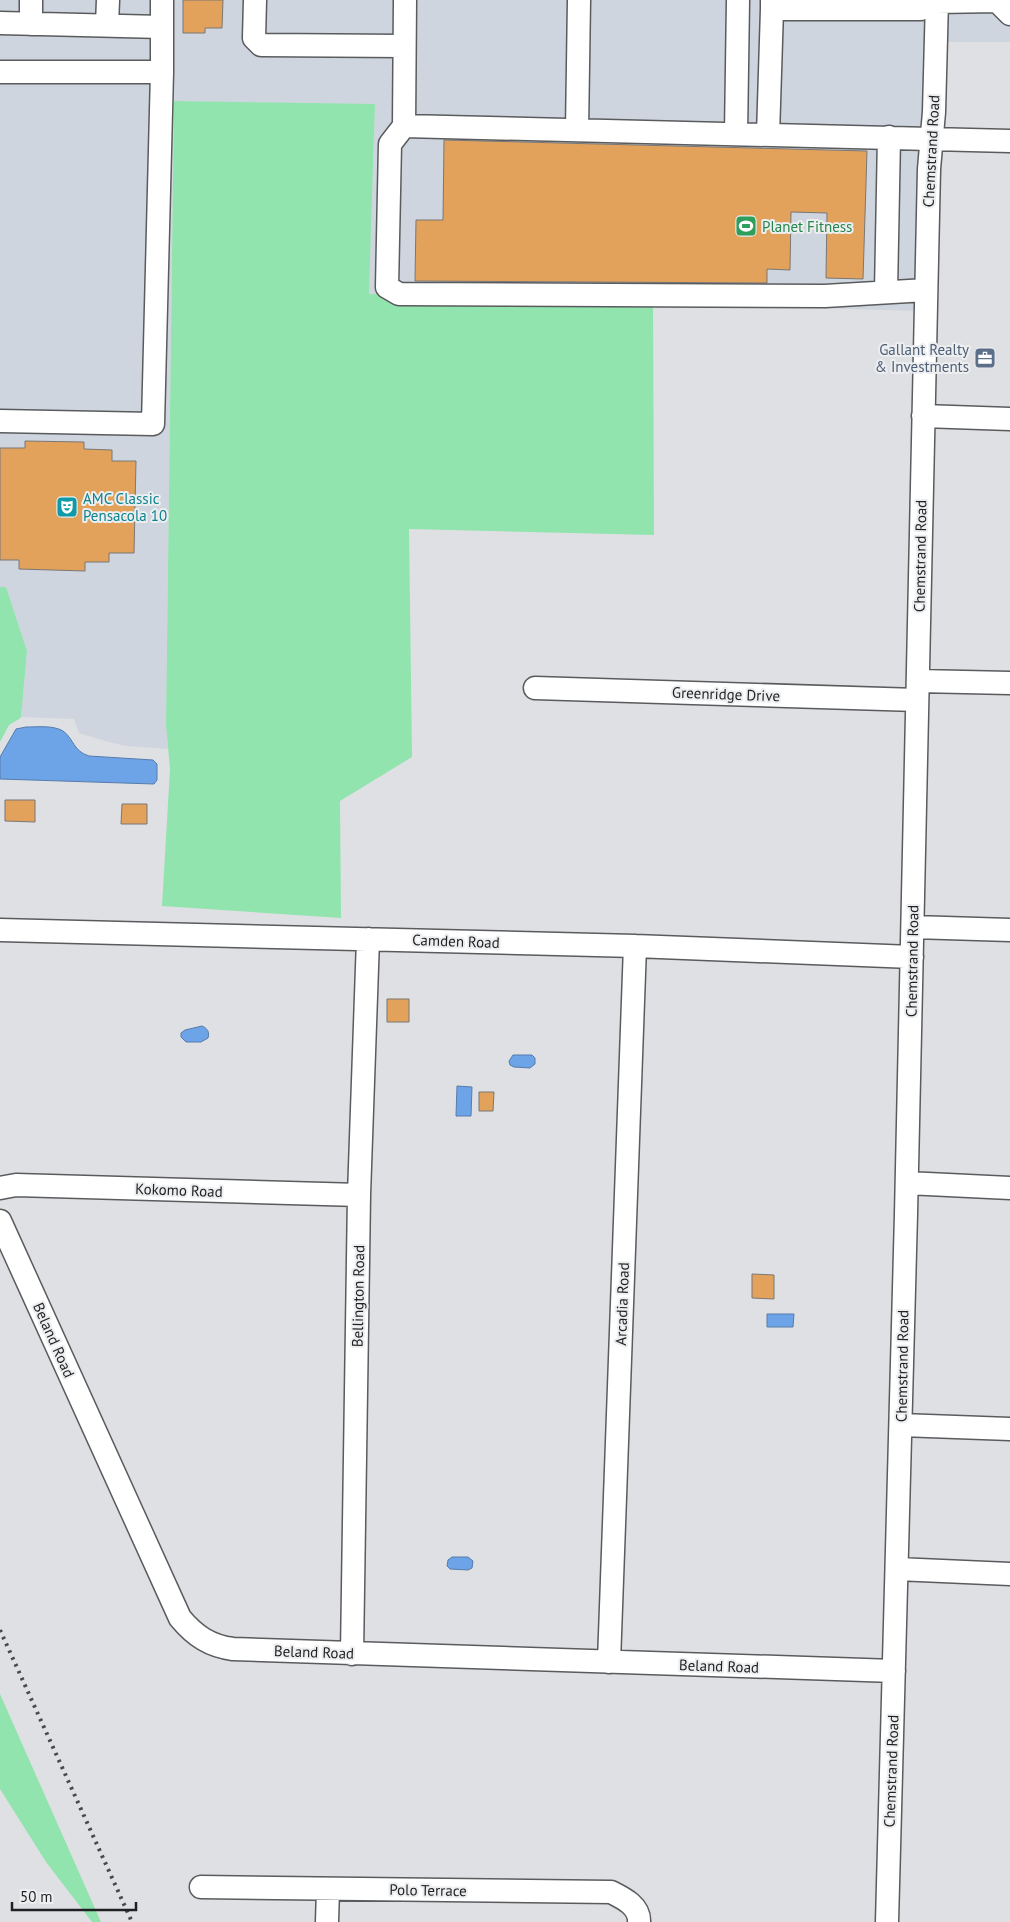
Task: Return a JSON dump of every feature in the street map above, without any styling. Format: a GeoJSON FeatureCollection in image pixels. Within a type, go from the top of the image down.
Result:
{"type":"FeatureCollection","features":[{"type":"Feature","properties":{"kind":"street"},"geometry":{"type":"LineString","coordinates":[[31,0],[31,24]]}},
{"type":"Feature","properties":{"kind":"street"},"geometry":{"type":"LineString","coordinates":[[107,25],[108,0]]}},
{"type":"Feature","properties":{"kind":"street"},"geometry":{"type":"LineString","coordinates":[[0,421],[153,424],[162,72],[162,0]]}},
{"type":"Feature","properties":{"kind":"street"},"geometry":{"type":"LineString","coordinates":[[255,0],[254,38],[261,45],[404,46]]}},
{"type":"Feature","properties":{"kind":"street"},"geometry":{"type":"LineString","coordinates":[[404,0],[404,126],[390,144],[387,287],[399,294],[825,296],[926,290]]}},
{"type":"Feature","properties":{"kind":"street"},"geometry":{"type":"LineString","coordinates":[[577,130],[579,0]]}},
{"type":"Feature","properties":{"kind":"street"},"geometry":{"type":"LineString","coordinates":[[736,134],[738,0]]}},
{"type":"Feature","properties":{"kind":"street"},"geometry":{"type":"LineString","coordinates":[[768,135],[772,4],[920,9],[937,1],[996,0],[1010,14]]}},
{"type":"Feature","properties":{"kind":"street","name":"Chemstrand Road"},"geometry":{"type":"LineString","coordinates":[[887,1922],[907,1183],[929,169],[937,49],[937,1]]}},
{"type":"Feature","properties":{"kind":"street"},"geometry":{"type":"LineString","coordinates":[[0,23],[162,27]]}},
{"type":"Feature","properties":{"kind":"street"},"geometry":{"type":"LineString","coordinates":[[0,72],[162,72]]}},
{"type":"Feature","properties":{"kind":"street"},"geometry":{"type":"LineString","coordinates":[[404,126],[1010,141]]}},
{"type":"Feature","properties":{"kind":"street"},"geometry":{"type":"LineString","coordinates":[[886,292],[889,137]]}},
{"type":"Feature","properties":{"kind":"street"},"geometry":{"type":"LineString","coordinates":[[923,416],[1010,419]]}},
{"type":"Feature","properties":{"kind":"street","name":"Greenridge Drive"},"geometry":{"type":"LineString","coordinates":[[535,688],[918,690],[1010,683]]}},
{"type":"Feature","properties":{"kind":"street"},"geometry":{"type":"LineString","coordinates":[[913,927],[1010,930]]}},
{"type":"Feature","properties":{"kind":"street","name":"Camden Road"},"geometry":{"type":"LineString","coordinates":[[0,930],[635,946],[912,957]]}},
{"type":"Feature","properties":{"kind":"street","name":"Bellington Road"},"geometry":{"type":"LineString","coordinates":[[352,1654],[359,1196],[368,939]]}},
{"type":"Feature","properties":{"kind":"street","name":"Arcadia Road"},"geometry":{"type":"LineString","coordinates":[[609,1662],[635,946]]}},
{"type":"Feature","properties":{"kind":"street"},"geometry":{"type":"LineString","coordinates":[[907,1183],[1010,1188]]}},
{"type":"Feature","properties":{"kind":"street","name":"Kokomo Road"},"geometry":{"type":"LineString","coordinates":[[0,1188],[16,1185],[359,1196]]}},
{"type":"Feature","properties":{"kind":"street","name":"Beland Road"},"geometry":{"type":"LineString","coordinates":[[0,1221],[180,1618],[191,1631],[204,1640],[227,1648],[352,1654],[894,1671]]}},
{"type":"Feature","properties":{"kind":"street"},"geometry":{"type":"LineString","coordinates":[[901,1426],[1010,1429]]}},
{"type":"Feature","properties":{"kind":"street"},"geometry":{"type":"LineString","coordinates":[[897,1569],[1010,1574]]}},
{"type":"Feature","properties":{"kind":"street","name":"Polo Terrace"},"geometry":{"type":"LineString","coordinates":[[201,1888],[611,1892],[629,1902],[640,1916],[640,1922]]}},
{"type":"Feature","properties":{"kind":"street"},"geometry":{"type":"LineString","coordinates":[[327,1922],[328,1889]]}},
{"type":"Feature","properties":{"kind":"shaded area"},"geometry":{"type":"Polygon","coordinates":[[[0,0],[929,0],[917,311],[369,294],[375,105],[174,101],[166,725],[168,749],[125,746],[79,733],[74,719],[21,717],[27,651],[6,588],[0,587],[0,0]]]}},
{"type":"Feature","properties":{"kind":"shaded area"},"geometry":{"type":"Polygon","coordinates":[[[945,0],[1010,0],[1010,42],[945,42],[945,0]]]}},
{"type":"Feature","properties":{"kind":"green space"},"geometry":{"type":"Polygon","coordinates":[[[174,101],[375,104],[369,294],[653,303],[654,535],[409,529],[412,757],[340,801],[341,918],[162,906],[170,769],[166,725],[174,101]]]}},
{"type":"Feature","properties":{"kind":"green space"},"geometry":{"type":"Polygon","coordinates":[[[0,587],[6,587],[27,651],[21,717],[9,725],[0,742],[0,587]]]}},
{"type":"Feature","properties":{"kind":"green space"},"geometry":{"type":"Polygon","coordinates":[[[0,1694],[101,1922],[92,1922],[46,1862],[0,1789],[0,1694]]]}},
{"type":"Feature","properties":{"kind":"water"},"geometry":{"type":"Polygon","coordinates":[[[26,727],[59,729],[67,734],[80,751],[89,756],[153,760],[157,764],[157,780],[154,784],[0,779],[0,757],[16,729],[26,727]]]}},
{"type":"Feature","properties":{"kind":"water"},"geometry":{"type":"Polygon","coordinates":[[[202,1026],[208,1030],[209,1036],[201,1042],[186,1042],[181,1037],[181,1033],[185,1030],[202,1026]]]}},
{"type":"Feature","properties":{"kind":"water"},"geometry":{"type":"Polygon","coordinates":[[[513,1055],[532,1055],[535,1058],[535,1064],[530,1068],[514,1067],[510,1065],[509,1061],[513,1055]]]}},
{"type":"Feature","properties":{"kind":"water"},"geometry":{"type":"Polygon","coordinates":[[[457,1086],[472,1087],[471,1116],[456,1116],[457,1086]]]}},
{"type":"Feature","properties":{"kind":"water"},"geometry":{"type":"Polygon","coordinates":[[[767,1314],[794,1314],[793,1327],[767,1327],[767,1314]]]}},
{"type":"Feature","properties":{"kind":"water"},"geometry":{"type":"Polygon","coordinates":[[[452,1557],[468,1557],[473,1561],[472,1568],[468,1570],[450,1569],[447,1566],[448,1560],[452,1557]]]}},
{"type":"Feature","properties":{"kind":"building"},"geometry":{"type":"Polygon","coordinates":[[[183,0],[223,0],[222,28],[205,28],[205,33],[183,33],[183,0]]]}},
{"type":"Feature","properties":{"kind":"building"},"geometry":{"type":"Polygon","coordinates":[[[444,140],[867,151],[863,279],[826,278],[827,213],[791,212],[790,270],[767,269],[767,283],[415,281],[416,220],[443,220],[444,140]]]}},
{"type":"Feature","properties":{"kind":"building","name":"AMC Classic Pensacola 10"},"geometry":{"type":"Polygon","coordinates":[[[25,441],[84,442],[84,449],[112,450],[112,461],[136,461],[134,553],[109,553],[109,562],[85,562],[85,571],[19,569],[19,560],[0,560],[0,448],[25,448],[25,441]]]}},
{"type":"Feature","properties":{"kind":"building"},"geometry":{"type":"Polygon","coordinates":[[[5,800],[35,800],[35,822],[5,821],[5,800]]]}},
{"type":"Feature","properties":{"kind":"building"},"geometry":{"type":"Polygon","coordinates":[[[122,804],[147,804],[147,824],[121,824],[122,804]]]}},
{"type":"Feature","properties":{"kind":"building"},"geometry":{"type":"Polygon","coordinates":[[[387,999],[409,999],[409,1022],[387,1022],[387,999]]]}},
{"type":"Feature","properties":{"kind":"building"},"geometry":{"type":"Polygon","coordinates":[[[479,1092],[494,1092],[493,1111],[479,1111],[479,1092]]]}},
{"type":"Feature","properties":{"kind":"building"},"geometry":{"type":"Polygon","coordinates":[[[752,1274],[774,1275],[774,1299],[752,1298],[752,1274]]]}},
{"type":"Feature","properties":{"kind":"railway"},"geometry":{"type":"LineString","coordinates":[[0,1630],[132,1922]]}},
{"type":"Feature","properties":{"kind":"place","name":"Planet Fitness"},"geometry":{"type":"Point","coordinates":[746,226]}},
{"type":"Feature","properties":{"kind":"place","name":"Gallant Realty & Investments"},"geometry":{"type":"Point","coordinates":[985,358]}},
{"type":"Feature","properties":{"kind":"place","name":"AMC Classic Pensacola 10"},"geometry":{"type":"Point","coordinates":[67,507]}}]}
